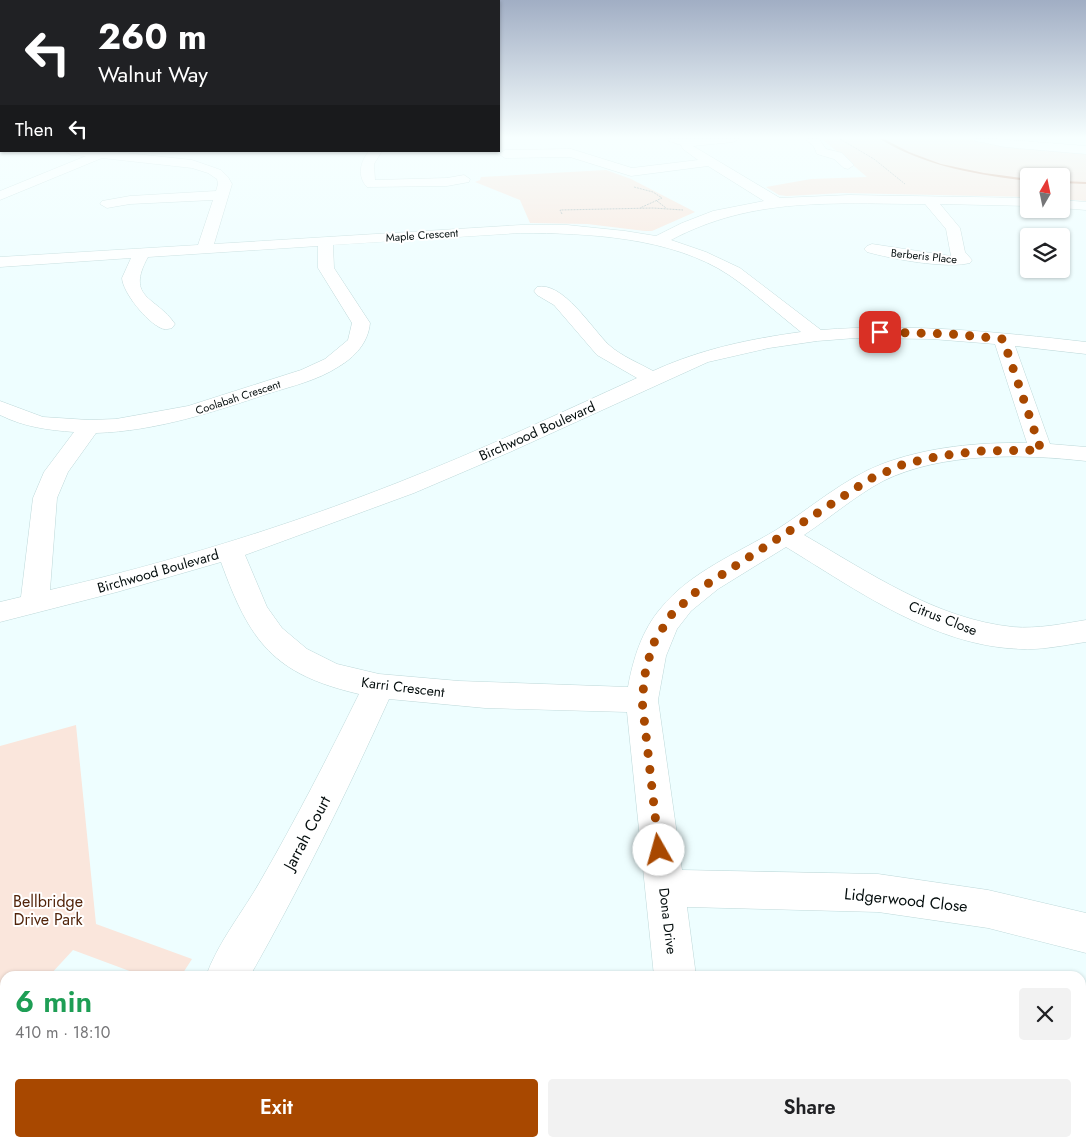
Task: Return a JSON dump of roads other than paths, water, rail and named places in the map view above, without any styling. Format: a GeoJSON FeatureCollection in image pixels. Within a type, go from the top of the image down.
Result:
{"type":"FeatureCollection","features":[{"type":"Feature","properties":{"kind":"street"},"geometry":{"type":"LineString","coordinates":[[761,193],[776,202]]}},
{"type":"Feature","properties":{"kind":"street"},"geometry":{"type":"LineString","coordinates":[[107,204],[130,200],[222,195],[205,248]]}},
{"type":"Feature","properties":{"kind":"street"},"geometry":{"type":"LineString","coordinates":[[658,241],[681,227],[702,219],[731,210],[776,202],[825,199],[1020,202]]}},
{"type":"Feature","properties":{"kind":"street","name":"Berberis Place"},"geometry":{"type":"LineString","coordinates":[[872,249],[956,261],[964,260],[957,253],[953,228],[929,200]]}},
{"type":"Feature","properties":{"kind":"street"},"geometry":{"type":"LineString","coordinates":[[1070,205],[1086,206]]}},
{"type":"Feature","properties":{"kind":"street","name":"Maple Crescent"},"geometry":{"type":"LineString","coordinates":[[0,262],[521,229],[567,229],[625,234],[658,241],[700,255],[734,271],[816,335]]}},
{"type":"Feature","properties":{"kind":"street","name":"Coolabah Crescent"},"geometry":{"type":"LineString","coordinates":[[0,407],[18,416],[41,422],[89,427],[143,422],[192,412],[308,374],[332,362],[356,343],[361,323],[326,268],[324,258],[325,241]]}},
{"type":"Feature","properties":{"kind":"street"},"geometry":{"type":"LineString","coordinates":[[142,253],[130,276],[130,286],[166,324]]}},
{"type":"Feature","properties":{"kind":"street"},"geometry":{"type":"LineString","coordinates":[[543,291],[560,301],[604,351],[652,379]]}},
{"type":"Feature","properties":{"kind":"street","name":"Birchwood Boulevard"},"geometry":{"type":"LineString","coordinates":[[0,612],[135,579],[230,551],[358,507],[444,472],[708,356],[816,335],[864,332],[911,332],[1086,348]]}},
{"type":"Feature","properties":{"kind":"street"},"geometry":{"type":"LineString","coordinates":[[1003,339],[1041,450]]}},
{"type":"Feature","properties":{"kind":"street"},"geometry":{"type":"LineString","coordinates":[[35,604],[45,498],[56,472],[89,427]]}},
{"type":"Feature","properties":{"kind":"street","name":"Dona Drive"},"geometry":{"type":"LineString","coordinates":[[674,971],[642,700],[646,667],[655,640],[672,614],[698,590],[786,535],[870,479],[904,464],[980,451],[1041,450],[1086,454]]}},
{"type":"Feature","properties":{"kind":"street","name":"Citrus Close"},"geometry":{"type":"LineString","coordinates":[[786,535],[918,612],[951,624],[982,633],[1013,638],[1042,638],[1086,631]]}},
{"type":"Feature","properties":{"kind":"street","name":"Karri Crescent"},"geometry":{"type":"LineString","coordinates":[[230,551],[258,618],[271,636],[285,649],[310,666],[345,679],[379,686],[490,697],[642,700]]}},
{"type":"Feature","properties":{"kind":"street","name":"Jarrah Court"},"geometry":{"type":"LineString","coordinates":[[230,971],[274,896],[323,804],[379,686]]}},
{"type":"Feature","properties":{"kind":"street","name":"Lidgerwood Close"},"geometry":{"type":"LineString","coordinates":[[664,888],[878,893],[988,909],[1086,933]]}},
{"type":"Feature","properties":{"kind":"park label","name":"Bellbridge Drive Park"},"geometry":{"type":"Point","coordinates":[48,910]}}]}
